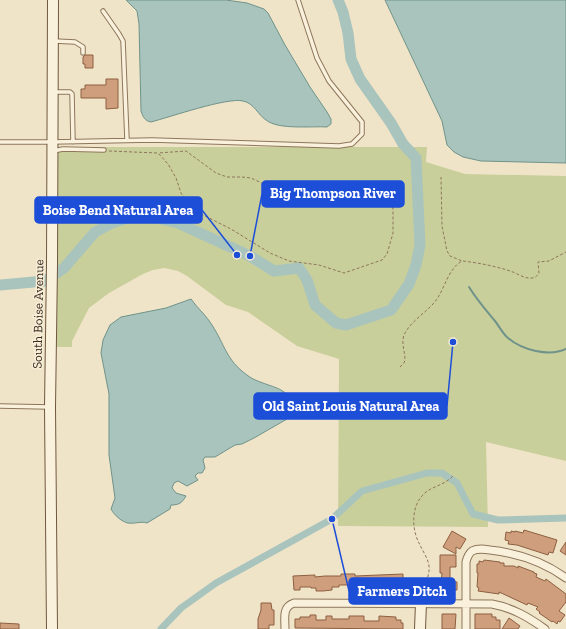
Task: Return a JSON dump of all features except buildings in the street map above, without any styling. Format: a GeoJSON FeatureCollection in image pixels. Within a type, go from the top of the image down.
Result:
{"type":"FeatureCollection","features":[{"type":"Feature","properties":{"kind":"main road","name":"South Boise Avenue"},"geometry":{"type":"LineString","coordinates":[[52,0],[52,284],[50,407],[52,629]]}},
{"type":"Feature","properties":{"kind":"main road"},"geometry":{"type":"LineString","coordinates":[[420,629],[423,603]]}},
{"type":"Feature","properties":{"kind":"street"},"geometry":{"type":"LineString","coordinates":[[466,629],[467,558],[472,552],[479,549],[511,553],[528,558],[548,567],[566,578]]}},
{"type":"Feature","properties":{"kind":"street"},"geometry":{"type":"LineString","coordinates":[[285,629],[285,612],[289,605],[294,603],[492,604],[505,606],[528,616],[545,629]]}},
{"type":"Feature","properties":{"kind":"lane"},"geometry":{"type":"LineString","coordinates":[[52,147],[73,142],[127,140],[339,146],[352,144],[362,134],[362,122],[329,81],[317,58],[298,0]]}},
{"type":"Feature","properties":{"kind":"lane"},"geometry":{"type":"LineString","coordinates":[[103,11],[119,34],[122,41],[127,140]]}},
{"type":"Feature","properties":{"kind":"lane"},"geometry":{"type":"LineString","coordinates":[[52,41],[75,42],[83,47],[83,53]]}},
{"type":"Feature","properties":{"kind":"lane"},"geometry":{"type":"LineString","coordinates":[[52,92],[70,92],[72,94],[73,142]]}},
{"type":"Feature","properties":{"kind":"lane"},"geometry":{"type":"LineString","coordinates":[[0,142],[63,149],[104,150]]}},
{"type":"Feature","properties":{"kind":"lane"},"geometry":{"type":"LineString","coordinates":[[0,406],[50,407]]}},
{"type":"Feature","properties":{"kind":"path"},"geometry":{"type":"LineString","coordinates":[[104,150],[158,153],[186,151],[216,173],[227,177],[251,178],[270,187],[304,184],[318,189],[339,205],[344,205],[368,192],[379,191],[385,195],[394,209],[393,233],[388,254],[382,260],[344,273],[319,265],[289,261],[270,253],[231,229],[203,215],[188,204],[181,193],[176,178],[168,164],[158,153]]}},
{"type":"Feature","properties":{"kind":"path"},"geometry":{"type":"LineString","coordinates":[[441,177],[442,226],[447,251],[450,256],[462,261],[482,263],[533,278],[539,273],[538,262],[549,261],[566,252]]}},
{"type":"Feature","properties":{"kind":"path"},"geometry":{"type":"LineString","coordinates":[[400,367],[404,362],[403,338],[407,331],[438,298],[453,270],[457,264],[462,261]]}},
{"type":"Feature","properties":{"kind":"path"},"geometry":{"type":"LineString","coordinates":[[423,603],[429,572],[429,564],[416,536],[416,504],[422,495],[427,491],[446,483],[452,476]]}},
{"type":"Feature","properties":{"kind":"green space"},"geometry":{"type":"Polygon","coordinates":[[[57,147],[427,147],[426,162],[465,174],[566,176],[566,461],[486,442],[488,527],[338,526],[339,359],[297,346],[248,312],[226,305],[187,276],[178,271],[164,268],[143,274],[109,293],[89,308],[72,341],[72,347],[55,347],[57,147]]]}},
{"type":"Feature","properties":{"kind":"water"},"geometry":{"type":"Polygon","coordinates":[[[126,0],[226,0],[247,3],[264,9],[268,13],[310,87],[327,112],[331,119],[331,124],[327,127],[295,127],[278,125],[266,120],[250,104],[243,101],[225,102],[151,122],[147,121],[143,117],[141,111],[139,24],[137,11],[126,0]]]}},
{"type":"Feature","properties":{"kind":"water"},"geometry":{"type":"Polygon","coordinates":[[[385,0],[566,0],[566,163],[481,161],[463,157],[454,152],[447,145],[442,121],[385,0]]]}},
{"type":"Feature","properties":{"kind":"water"},"geometry":{"type":"Polygon","coordinates":[[[191,299],[210,322],[234,364],[254,379],[283,391],[292,402],[294,411],[287,419],[254,438],[242,444],[235,445],[215,457],[205,457],[203,460],[205,468],[202,473],[198,473],[195,476],[198,480],[187,486],[178,481],[174,483],[172,488],[176,493],[186,496],[180,503],[171,505],[170,509],[147,523],[126,522],[118,518],[111,509],[115,498],[109,455],[109,394],[101,353],[103,340],[110,325],[121,317],[166,308],[191,299]]]}},
{"type":"Feature","properties":{"kind":"waterway"},"geometry":{"type":"LineString","coordinates":[[0,285],[45,281],[64,268],[95,232],[112,223],[127,218],[153,217],[178,223],[250,256],[274,271],[299,268],[307,280],[315,305],[336,323],[346,325],[391,310],[409,284],[416,265],[420,245],[416,158],[403,144],[391,123],[360,79],[351,59],[348,33],[343,12],[338,0]]}},
{"type":"Feature","properties":{"kind":"waterway"},"geometry":{"type":"LineString","coordinates":[[469,287],[504,334],[514,342],[536,351],[552,352],[566,349]]}},
{"type":"Feature","properties":{"kind":"waterway"},"geometry":{"type":"LineString","coordinates":[[161,629],[181,608],[216,583],[332,519],[362,491],[427,473],[442,473],[457,483],[473,514],[498,520],[566,518]]}},
{"type":"Feature","properties":{"kind":"place","name":"Boise Bend Natural Area"},"geometry":{"type":"Point","coordinates":[237,255]}},
{"type":"Feature","properties":{"kind":"place","name":"Big Thompson River"},"geometry":{"type":"Point","coordinates":[250,256]}},
{"type":"Feature","properties":{"kind":"place","name":"Old Saint Louis Natural Area"},"geometry":{"type":"Point","coordinates":[453,342]}},
{"type":"Feature","properties":{"kind":"place","name":"Farmers Ditch"},"geometry":{"type":"Point","coordinates":[332,519]}}]}
